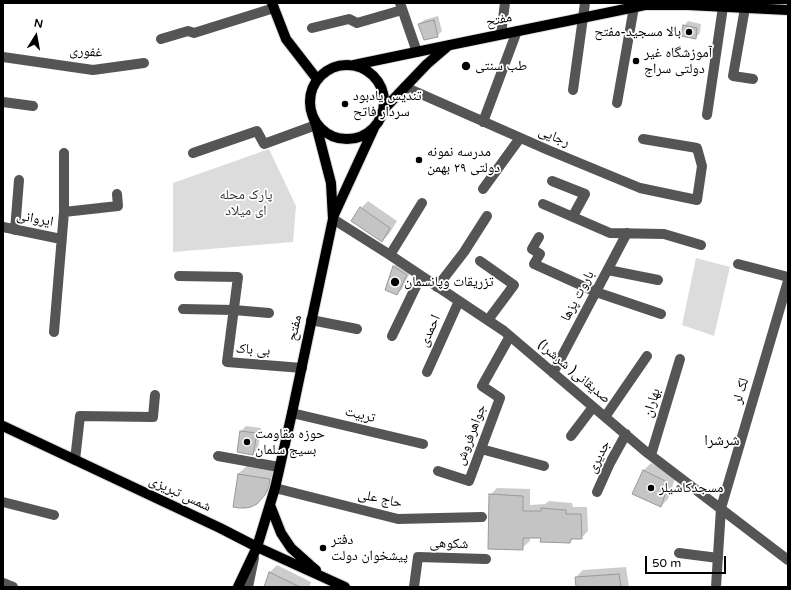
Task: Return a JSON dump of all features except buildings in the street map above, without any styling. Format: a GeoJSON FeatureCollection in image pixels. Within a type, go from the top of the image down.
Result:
{"type":"FeatureCollection","features":[{"type":"Feature","properties":{"kind":"main road","name":"مفتح"},"geometry":{"type":"LineString","coordinates":[[384,109],[428,64],[450,45],[645,5],[688,4],[745,8],[781,8]]}},
{"type":"Feature","properties":{"kind":"main road"},"geometry":{"type":"LineString","coordinates":[[273,6],[286,39],[317,79]]}},
{"type":"Feature","properties":{"kind":"main road"},"geometry":{"type":"LineString","coordinates":[[375,126],[365,134],[353,138],[340,138],[328,134],[318,126],[312,114],[309,102],[311,90],[317,79],[324,72],[333,67],[354,65],[450,45]]}},
{"type":"Feature","properties":{"kind":"main road"},"geometry":{"type":"LineString","coordinates":[[333,219],[384,109],[384,97],[381,86],[374,76],[365,69],[354,65]]}},
{"type":"Feature","properties":{"kind":"main road","name":"مفتح"},"geometry":{"type":"LineString","coordinates":[[238,587],[256,547],[275,488],[333,219],[331,183],[312,114]]}},
{"type":"Feature","properties":{"kind":"main road","name":"شمس تبریزی"},"geometry":{"type":"LineString","coordinates":[[3,426],[220,528],[256,547],[345,587]]}},
{"type":"Feature","properties":{"kind":"main road"},"geometry":{"type":"LineString","coordinates":[[270,505],[281,533],[291,548],[310,565],[334,582]]}},
{"type":"Feature","properties":{"kind":"street"},"geometry":{"type":"LineString","coordinates":[[501,34],[506,3]]}},
{"type":"Feature","properties":{"kind":"street"},"geometry":{"type":"LineString","coordinates":[[573,90],[585,3]]}},
{"type":"Feature","properties":{"kind":"street"},"geometry":{"type":"LineString","coordinates":[[161,40],[188,31],[194,34],[273,6]]}},
{"type":"Feature","properties":{"kind":"street"},"geometry":{"type":"LineString","coordinates":[[312,28],[349,19],[357,23],[401,7],[417,52]]}},
{"type":"Feature","properties":{"kind":"street"},"geometry":{"type":"LineString","coordinates":[[617,103],[634,7]]}},
{"type":"Feature","properties":{"kind":"street"},"geometry":{"type":"LineString","coordinates":[[707,115],[723,7]]}},
{"type":"Feature","properties":{"kind":"street"},"geometry":{"type":"LineString","coordinates":[[745,8],[734,76],[753,79]]}},
{"type":"Feature","properties":{"kind":"street"},"geometry":{"type":"LineString","coordinates":[[483,122],[517,31]]}},
{"type":"Feature","properties":{"kind":"street","name":"غفوری"},"geometry":{"type":"LineString","coordinates":[[3,57],[93,70],[144,63]]}},
{"type":"Feature","properties":{"kind":"street","name":"رجایی"},"geometry":{"type":"LineString","coordinates":[[405,87],[520,138],[640,188],[697,200],[702,166],[697,148],[643,139]]}},
{"type":"Feature","properties":{"kind":"street"},"geometry":{"type":"LineString","coordinates":[[3,102],[33,106]]}},
{"type":"Feature","properties":{"kind":"street"},"geometry":{"type":"LineString","coordinates":[[193,153],[257,131],[264,144],[316,125]]}},
{"type":"Feature","properties":{"kind":"street"},"geometry":{"type":"LineString","coordinates":[[483,189],[520,138]]}},
{"type":"Feature","properties":{"kind":"street"},"geometry":{"type":"LineString","coordinates":[[54,332],[64,212],[64,153]]}},
{"type":"Feature","properties":{"kind":"street"},"geometry":{"type":"LineString","coordinates":[[15,230],[19,180]]}},
{"type":"Feature","properties":{"kind":"street"},"geometry":{"type":"LineString","coordinates":[[552,181],[585,194],[573,216]]}},
{"type":"Feature","properties":{"kind":"street"},"geometry":{"type":"LineString","coordinates":[[64,212],[118,206],[117,194]]}},
{"type":"Feature","properties":{"kind":"street"},"geometry":{"type":"LineString","coordinates":[[390,255],[422,203]]}},
{"type":"Feature","properties":{"kind":"street"},"geometry":{"type":"LineString","coordinates":[[543,204],[610,233],[664,234],[701,245]]}},
{"type":"Feature","properties":{"kind":"street"},"geometry":{"type":"LineString","coordinates":[[437,287],[464,252],[487,216]]}},
{"type":"Feature","properties":{"kind":"street","name":"(شرشرا )صدیقانی"},"geometry":{"type":"LineString","coordinates":[[333,219],[422,276],[510,336],[651,455],[788,560]]}},
{"type":"Feature","properties":{"kind":"street","name":"ایروانی"},"geometry":{"type":"LineString","coordinates":[[3,227],[61,238]]}},
{"type":"Feature","properties":{"kind":"street","name":"باروت پزها"},"geometry":{"type":"LineString","coordinates":[[553,373],[627,233]]}},
{"type":"Feature","properties":{"kind":"street"},"geometry":{"type":"LineString","coordinates":[[539,237],[532,249],[540,254],[534,264],[596,292],[661,314]]}},
{"type":"Feature","properties":{"kind":"street"},"geometry":{"type":"LineString","coordinates":[[480,261],[514,285],[488,320]]}},
{"type":"Feature","properties":{"kind":"street"},"geometry":{"type":"LineString","coordinates":[[738,264],[788,277]]}},
{"type":"Feature","properties":{"kind":"street"},"geometry":{"type":"LineString","coordinates":[[608,270],[658,280]]}},
{"type":"Feature","properties":{"kind":"street"},"geometry":{"type":"LineString","coordinates":[[179,276],[238,277],[234,310]]}},
{"type":"Feature","properties":{"kind":"street"},"geometry":{"type":"LineString","coordinates":[[392,336],[422,276]]}},
{"type":"Feature","properties":{"kind":"street","name":"لک لر"},"geometry":{"type":"LineString","coordinates":[[716,587],[721,508],[788,281]]}},
{"type":"Feature","properties":{"kind":"street","name":"احمدی"},"geometry":{"type":"LineString","coordinates":[[427,372],[459,301]]}},
{"type":"Feature","properties":{"kind":"street"},"geometry":{"type":"LineString","coordinates":[[183,309],[234,310],[269,313]]}},
{"type":"Feature","properties":{"kind":"street","name":"بی باک"},"geometry":{"type":"LineString","coordinates":[[234,310],[227,362],[302,368]]}},
{"type":"Feature","properties":{"kind":"street"},"geometry":{"type":"LineString","coordinates":[[311,320],[357,329]]}},
{"type":"Feature","properties":{"kind":"street","name":"جواهرفروش"},"geometry":{"type":"LineString","coordinates":[[438,471],[469,481],[500,398],[482,386],[510,336]]}},
{"type":"Feature","properties":{"kind":"street"},"geometry":{"type":"LineString","coordinates":[[605,417],[647,356]]}},
{"type":"Feature","properties":{"kind":"street","name":"بهاران"},"geometry":{"type":"LineString","coordinates":[[651,455],[680,359]]}},
{"type":"Feature","properties":{"kind":"street"},"geometry":{"type":"LineString","coordinates":[[75,460],[80,416],[153,417],[155,395]]}},
{"type":"Feature","properties":{"kind":"street"},"geometry":{"type":"LineString","coordinates":[[571,436],[593,407]]}},
{"type":"Feature","properties":{"kind":"street","name":"تربیت"},"geometry":{"type":"LineString","coordinates":[[292,413],[423,444]]}},
{"type":"Feature","properties":{"kind":"street","name":"جدیری"},"geometry":{"type":"LineString","coordinates":[[597,492],[610,463],[626,434]]}},
{"type":"Feature","properties":{"kind":"street"},"geometry":{"type":"LineString","coordinates":[[481,450],[544,466]]}},
{"type":"Feature","properties":{"kind":"street"},"geometry":{"type":"LineString","coordinates":[[218,456],[279,467]]}},
{"type":"Feature","properties":{"kind":"street","name":"حاج علی"},"geometry":{"type":"LineString","coordinates":[[275,488],[398,519],[482,517]]}},
{"type":"Feature","properties":{"kind":"street"},"geometry":{"type":"LineString","coordinates":[[3,502],[54,515]]}},
{"type":"Feature","properties":{"kind":"street"},"geometry":{"type":"LineString","coordinates":[[248,587],[256,547]]}},
{"type":"Feature","properties":{"kind":"street"},"geometry":{"type":"LineString","coordinates":[[678,553],[718,558]]}},
{"type":"Feature","properties":{"kind":"street","name":"شکوهی"},"geometry":{"type":"LineString","coordinates":[[414,587],[418,557],[486,559]]}},
{"type":"Feature","properties":{"kind":"street"},"geometry":{"type":"LineString","coordinates":[[3,583],[13,587]]}},
{"type":"Feature","properties":{"kind":"green space","name":"پارک محله ای میلاد"},"geometry":{"type":"Polygon","coordinates":[[[269,149],[296,206],[293,242],[173,252],[173,183],[269,149]]]}},
{"type":"Feature","properties":{"kind":"green space"},"geometry":{"type":"Polygon","coordinates":[[[696,258],[730,267],[714,336],[682,325],[696,258]]]}},
{"type":"Feature","properties":{"kind":"place","name":"بالا مسجید-مفتح"},"geometry":{"type":"Point","coordinates":[689,32]}},
{"type":"Feature","properties":{"kind":"place","name":"آموزشگاه غیر دولتی سراج"},"geometry":{"type":"Point","coordinates":[636,61]}},
{"type":"Feature","properties":{"kind":"place","name":"طب سنتی"},"geometry":{"type":"Point","coordinates":[466,66]}},
{"type":"Feature","properties":{"kind":"place","name":"تندیس یادبود سردار فاتح"},"geometry":{"type":"Point","coordinates":[345,104]}},
{"type":"Feature","properties":{"kind":"place","name":"مدرسه نمونه دولتی ۲۹ بهمن"},"geometry":{"type":"Point","coordinates":[419,160]}},
{"type":"Feature","properties":{"kind":"place","name":"تزریقات وپانسمان"},"geometry":{"type":"Point","coordinates":[395,282]}},
{"type":"Feature","properties":{"kind":"place","name":"حوزه مقاومت بسیج سلمان"},"geometry":{"type":"Point","coordinates":[247,442]}},
{"type":"Feature","properties":{"kind":"place","name":"مسجدکاشیلر"},"geometry":{"type":"Point","coordinates":[651,488]}},
{"type":"Feature","properties":{"kind":"place","name":"دفتر پیشخوان دولت"},"geometry":{"type":"Point","coordinates":[323,548]}},
{"type":"Feature","properties":{"kind":"district","name":"شرشرا"},"geometry":{"type":"Point","coordinates":[722,441]}}]}
